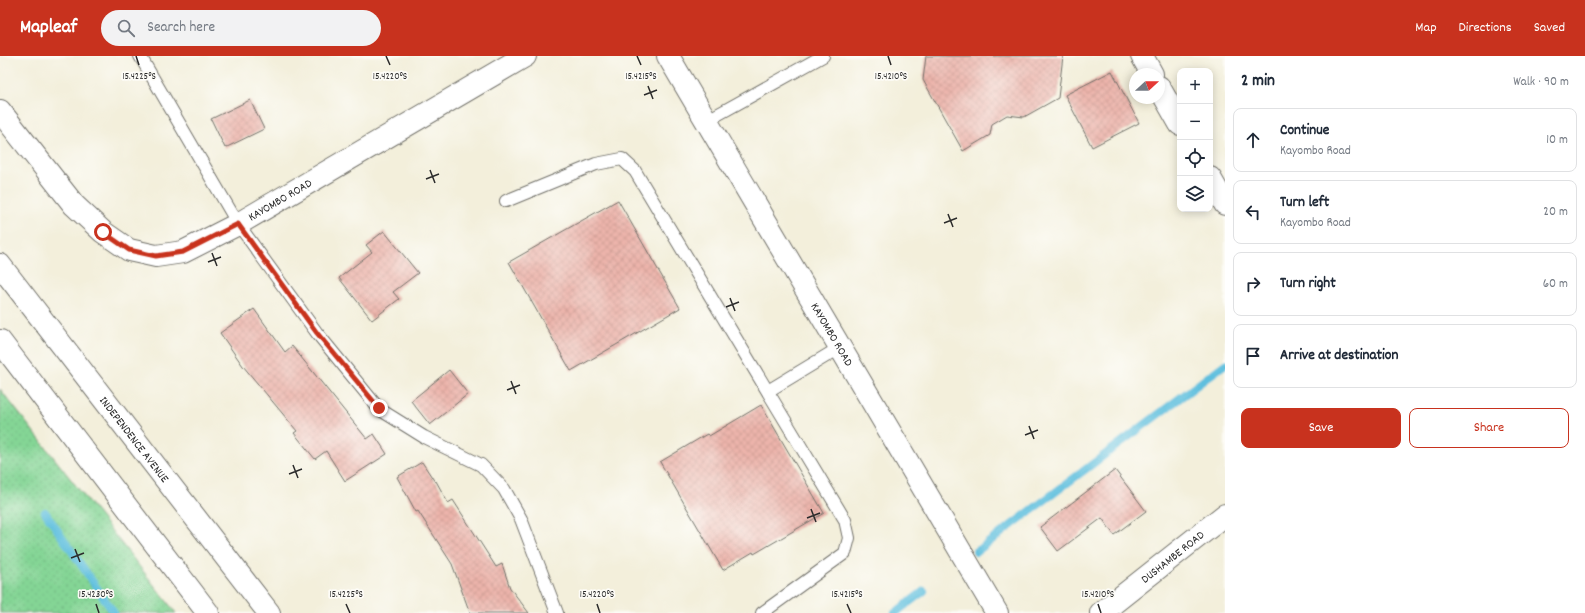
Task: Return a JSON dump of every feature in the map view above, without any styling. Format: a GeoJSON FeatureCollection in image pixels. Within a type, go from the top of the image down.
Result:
{"type":"FeatureCollection","features":[{"type":"Feature","properties":{"kind":"street","name":"KAYOMBO ROAD"},"geometry":{"type":"LineString","coordinates":[[0,111],[74,206],[103,232],[129,250],[156,256],[183,252],[238,224],[525,56]]}},
{"type":"Feature","properties":{"kind":"street","name":"KAYOMBO ROAD"},"geometry":{"type":"LineString","coordinates":[[668,56],[997,613]]}},
{"type":"Feature","properties":{"kind":"street"},"geometry":{"type":"LineString","coordinates":[[1142,56],[1149,68]]}},
{"type":"Feature","properties":{"kind":"street"},"geometry":{"type":"LineString","coordinates":[[1165,98],[1177,119]]}},
{"type":"Feature","properties":{"kind":"street"},"geometry":{"type":"LineString","coordinates":[[1213,183],[1225,204]]}},
{"type":"Feature","properties":{"kind":"street","name":"INDEPENDENCE AVENUE"},"geometry":{"type":"LineString","coordinates":[[0,265],[269,613]]}},
{"type":"Feature","properties":{"kind":"street"},"geometry":{"type":"LineString","coordinates":[[0,340],[208,613]]}},
{"type":"Feature","properties":{"kind":"street","name":"DUSHAMBE ROAD"},"geometry":{"type":"LineString","coordinates":[[1101,613],[1225,515]]}},
{"type":"Feature","properties":{"kind":"lane"},"geometry":{"type":"LineString","coordinates":[[140,56],[238,224],[317,333],[379,408],[424,437],[481,465],[504,489],[521,519],[557,613]]}},
{"type":"Feature","properties":{"kind":"lane"},"geometry":{"type":"LineString","coordinates":[[706,121],[823,56]]}},
{"type":"Feature","properties":{"kind":"lane"},"geometry":{"type":"LineString","coordinates":[[506,201],[596,164],[622,159],[635,171],[845,520],[849,538],[845,553],[762,613]]}},
{"type":"Feature","properties":{"kind":"lane"},"geometry":{"type":"LineString","coordinates":[[768,392],[841,347]]}},
{"type":"Feature","properties":{"kind":"green space"},"geometry":{"type":"Polygon","coordinates":[[[0,389],[176,613],[0,613],[0,389]]]}},
{"type":"Feature","properties":{"kind":"building"},"geometry":{"type":"Polygon","coordinates":[[[926,56],[1063,56],[1058,98],[1024,117],[1007,115],[992,124],[990,135],[963,151],[923,80],[926,56]]]}},
{"type":"Feature","properties":{"kind":"building"},"geometry":{"type":"Polygon","coordinates":[[[1112,71],[1139,123],[1092,147],[1065,95],[1112,71]]]}},
{"type":"Feature","properties":{"kind":"building"},"geometry":{"type":"Polygon","coordinates":[[[250,100],[264,129],[225,148],[211,119],[250,100]]]}},
{"type":"Feature","properties":{"kind":"building"},"geometry":{"type":"Polygon","coordinates":[[[618,200],[680,308],[571,371],[509,262],[618,200]]]}},
{"type":"Feature","properties":{"kind":"building"},"geometry":{"type":"Polygon","coordinates":[[[384,231],[418,273],[393,292],[399,299],[372,320],[339,278],[372,252],[366,245],[384,231]]]}},
{"type":"Feature","properties":{"kind":"building"},"geometry":{"type":"Polygon","coordinates":[[[254,309],[285,352],[292,346],[367,439],[374,434],[387,454],[345,481],[326,451],[315,459],[294,433],[297,431],[243,366],[220,333],[254,309]]]}},
{"type":"Feature","properties":{"kind":"building"},"geometry":{"type":"Polygon","coordinates":[[[449,370],[468,394],[430,425],[411,401],[449,370]]]}},
{"type":"Feature","properties":{"kind":"building"},"geometry":{"type":"Polygon","coordinates":[[[761,405],[824,513],[754,554],[753,552],[723,570],[660,462],[707,434],[709,436],[761,405]]]}},
{"type":"Feature","properties":{"kind":"building"},"geometry":{"type":"Polygon","coordinates":[[[422,462],[435,482],[436,481],[448,503],[453,500],[496,567],[502,564],[510,588],[529,613],[470,613],[452,564],[418,511],[416,512],[397,477],[422,462]]]}},
{"type":"Feature","properties":{"kind":"building"},"geometry":{"type":"Polygon","coordinates":[[[1115,470],[1146,511],[1114,535],[1102,518],[1058,551],[1040,527],[1115,470]]]}},
{"type":"Feature","properties":{"kind":"waterway"},"geometry":{"type":"LineString","coordinates":[[976,552],[1225,364]]}},
{"type":"Feature","properties":{"kind":"waterway"},"geometry":{"type":"LineString","coordinates":[[45,512],[114,613]]}},
{"type":"Feature","properties":{"kind":"waterway"},"geometry":{"type":"LineString","coordinates":[[895,613],[924,591]]}},
{"type":"Feature","properties":{"kind":"route"},"geometry":{"type":"LineString","coordinates":[[103,232],[129,250],[156,256],[183,252],[238,224],[317,333],[379,408]]}}]}
